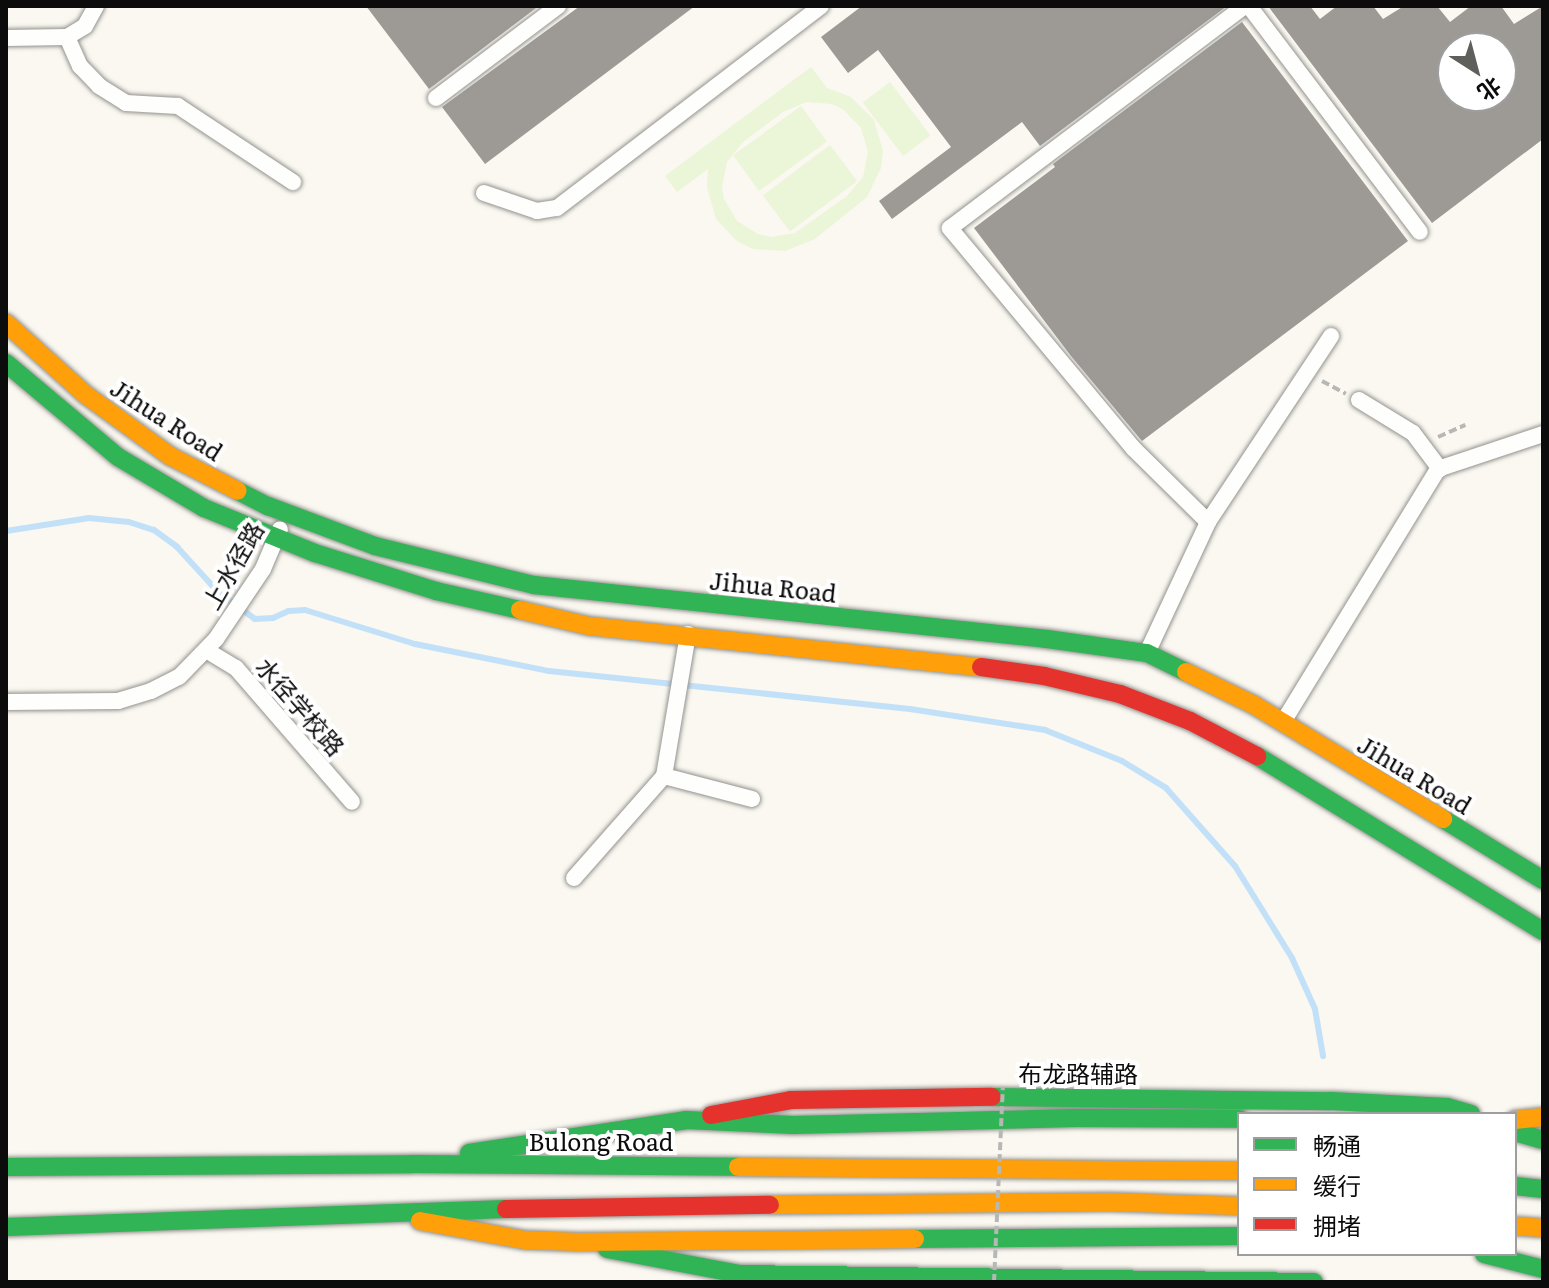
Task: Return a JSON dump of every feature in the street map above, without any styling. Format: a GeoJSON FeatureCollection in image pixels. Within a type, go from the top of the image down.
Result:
{"type":"FeatureCollection","features":[{"type":"Feature","properties":{"kind":"main road","name":"Jihua Road"},"geometry":{"type":"LineString","coordinates":[[6,323],[86,395],[170,456],[288,513],[375,546],[534,585],[1031,637],[1147,653],[1220,686],[1283,722],[1543,880]]}},
{"type":"Feature","properties":{"kind":"main road"},"geometry":{"type":"LineString","coordinates":[[6,363],[118,457],[204,508],[315,553],[436,591],[589,626],[688,634],[996,669],[1120,694],[1190,721],[1251,753],[1543,931]]}},
{"type":"Feature","properties":{"kind":"main road","name":"布龙路辅路"},"geometry":{"type":"LineString","coordinates":[[686,1120],[791,1100],[889,1096],[1331,1101],[1447,1107],[1464,1112]]}},
{"type":"Feature","properties":{"kind":"main road"},"geometry":{"type":"LineString","coordinates":[[1517,1120],[1543,1117]]}},
{"type":"Feature","properties":{"kind":"main road"},"geometry":{"type":"LineString","coordinates":[[412,1164],[539,1140],[686,1120],[793,1125],[1075,1118],[1237,1119]]}},
{"type":"Feature","properties":{"kind":"main road"},"geometry":{"type":"LineString","coordinates":[[1517,1133],[1543,1140]]}},
{"type":"Feature","properties":{"kind":"main road","name":"Bulong Road"},"geometry":{"type":"LineString","coordinates":[[6,1167],[412,1164],[1237,1171]]}},
{"type":"Feature","properties":{"kind":"main road"},"geometry":{"type":"LineString","coordinates":[[1517,1186],[1543,1189]]}},
{"type":"Feature","properties":{"kind":"main road"},"geometry":{"type":"LineString","coordinates":[[9,1228],[374,1211],[831,1203],[1237,1206]]}},
{"type":"Feature","properties":{"kind":"main road"},"geometry":{"type":"LineString","coordinates":[[374,1211],[500,1237],[578,1242],[1132,1234],[1237,1236]]}},
{"type":"Feature","properties":{"kind":"main road"},"geometry":{"type":"LineString","coordinates":[[1517,1226],[1543,1228]]}},
{"type":"Feature","properties":{"kind":"main road"},"geometry":{"type":"LineString","coordinates":[[578,1242],[739,1274],[1314,1282]]}},
{"type":"Feature","properties":{"kind":"main road"},"geometry":{"type":"LineString","coordinates":[[1492,1256],[1543,1269]]}},
{"type":"Feature","properties":{"kind":"street"},"geometry":{"type":"LineString","coordinates":[[6,38],[67,37],[85,26],[96,6]]}},
{"type":"Feature","properties":{"kind":"street"},"geometry":{"type":"LineString","coordinates":[[436,98],[558,6]]}},
{"type":"Feature","properties":{"kind":"street"},"geometry":{"type":"LineString","coordinates":[[484,193],[537,211],[557,208],[821,6]]}},
{"type":"Feature","properties":{"kind":"street"},"geometry":{"type":"LineString","coordinates":[[1208,522],[1133,448],[950,228],[1247,6],[1420,232]]}},
{"type":"Feature","properties":{"kind":"street"},"geometry":{"type":"LineString","coordinates":[[67,37],[80,66],[117,98],[126,103],[178,106],[293,182]]}},
{"type":"Feature","properties":{"kind":"street"},"geometry":{"type":"LineString","coordinates":[[1147,653],[1208,522],[1331,336]]}},
{"type":"Feature","properties":{"kind":"street"},"geometry":{"type":"LineString","coordinates":[[1359,400],[1413,433],[1440,469]]}},
{"type":"Feature","properties":{"kind":"street"},"geometry":{"type":"LineString","coordinates":[[1283,722],[1440,469],[1543,434]]}},
{"type":"Feature","properties":{"kind":"street","name":"上水径路"},"geometry":{"type":"LineString","coordinates":[[6,702],[118,701],[151,691],[179,677],[211,644],[263,569],[288,513]]}},
{"type":"Feature","properties":{"kind":"street"},"geometry":{"type":"LineString","coordinates":[[574,878],[664,776],[688,634]]}},
{"type":"Feature","properties":{"kind":"street","name":"水径学校路"},"geometry":{"type":"LineString","coordinates":[[211,644],[236,668],[352,802]]}},
{"type":"Feature","properties":{"kind":"street"},"geometry":{"type":"LineString","coordinates":[[664,776],[752,799]]}},
{"type":"Feature","properties":{"kind":"path"},"geometry":{"type":"LineString","coordinates":[[1307,373],[1359,400]]}},
{"type":"Feature","properties":{"kind":"path"},"geometry":{"type":"LineString","coordinates":[[1421,444],[1465,425]]}},
{"type":"Feature","properties":{"kind":"path"},"geometry":{"type":"LineString","coordinates":[[994,1282],[1003,1087]]}},
{"type":"Feature","properties":{"kind":"green space"},"geometry":{"type":"Polygon","coordinates":[[[811,67],[827,88],[851,97],[874,120],[883,151],[881,168],[867,197],[815,239],[785,251],[753,249],[738,242],[716,219],[707,187],[708,169],[677,192],[665,176],[811,67]],[[806,102],[783,112],[743,142],[727,162],[722,187],[724,199],[737,221],[758,234],[771,237],[795,233],[847,196],[863,177],[868,152],[861,128],[844,110],[832,104],[806,102]]]}},
{"type":"Feature","properties":{"kind":"green space"},"geometry":{"type":"Polygon","coordinates":[[[890,82],[930,136],[903,156],[863,102],[890,82]]]}},
{"type":"Feature","properties":{"kind":"green space"},"geometry":{"type":"Polygon","coordinates":[[[801,106],[827,142],[759,191],[733,155],[801,106]]]}},
{"type":"Feature","properties":{"kind":"green space"},"geometry":{"type":"Polygon","coordinates":[[[830,145],[857,181],[790,231],[763,196],[830,145]]]}},
{"type":"Feature","properties":{"kind":"building"},"geometry":{"type":"Polygon","coordinates":[[[366,6],[535,6],[536,8],[429,89],[366,6]]]}},
{"type":"Feature","properties":{"kind":"building"},"geometry":{"type":"Polygon","coordinates":[[[580,6],[695,6],[485,164],[442,107],[580,6]]]}},
{"type":"Feature","properties":{"kind":"building"},"geometry":{"type":"Polygon","coordinates":[[[862,6],[1227,6],[1040,146],[1022,122],[892,219],[879,201],[951,147],[878,50],[848,73],[821,37],[862,6]]]}},
{"type":"Feature","properties":{"kind":"building"},"geometry":{"type":"Polygon","coordinates":[[[1268,6],[1310,6],[1320,19],[1337,6],[1373,6],[1383,19],[1404,6],[1437,6],[1450,22],[1471,6],[1501,6],[1514,24],[1543,6],[1543,139],[1432,223],[1268,6]]]}},
{"type":"Feature","properties":{"kind":"building"},"geometry":{"type":"Polygon","coordinates":[[[1242,22],[1408,241],[1142,441],[1071,356],[974,228],[1055,167],[1053,164],[1242,22]]]}},
{"type":"Feature","properties":{"kind":"waterway"},"geometry":{"type":"LineString","coordinates":[[6,531],[89,518],[129,522],[154,530],[177,547],[219,593],[255,619],[305,610],[415,644],[549,671],[910,709],[1045,730],[1122,761],[1166,788],[1235,866],[1292,958],[1315,1009],[1323,1056]]}},
{"type":"Feature","properties":{"kind":"traffic: fast"},"geometry":{"type":"LineString","coordinates":[[6,363],[118,457],[204,508],[315,553],[436,591],[520,610]]}},
{"type":"Feature","properties":{"kind":"traffic: fast"},"geometry":{"type":"LineString","coordinates":[[238,491],[268,506],[375,546],[534,585],[1047,639],[1147,653],[1186,672]]}},
{"type":"Feature","properties":{"kind":"traffic: fast"},"geometry":{"type":"LineString","coordinates":[[1257,756],[1543,931]]}},
{"type":"Feature","properties":{"kind":"traffic: fast"},"geometry":{"type":"LineString","coordinates":[[1443,819],[1543,880]]}},
{"type":"Feature","properties":{"kind":"traffic: fast"},"geometry":{"type":"LineString","coordinates":[[992,1097],[1331,1101],[1447,1107],[1464,1112]]}},
{"type":"Feature","properties":{"kind":"traffic: fast"},"geometry":{"type":"LineString","coordinates":[[469,1153],[686,1120],[793,1125],[1075,1118],[1237,1119]]}},
{"type":"Feature","properties":{"kind":"traffic: fast"},"geometry":{"type":"LineString","coordinates":[[1517,1133],[1543,1140]]}},
{"type":"Feature","properties":{"kind":"traffic: fast"},"geometry":{"type":"LineString","coordinates":[[6,1167],[412,1164],[738,1167]]}},
{"type":"Feature","properties":{"kind":"traffic: fast"},"geometry":{"type":"LineString","coordinates":[[1517,1186],[1543,1189]]}},
{"type":"Feature","properties":{"kind":"traffic: fast"},"geometry":{"type":"LineString","coordinates":[[6,1227],[506,1209]]}},
{"type":"Feature","properties":{"kind":"traffic: fast"},"geometry":{"type":"LineString","coordinates":[[915,1239],[1237,1236]]}},
{"type":"Feature","properties":{"kind":"traffic: fast"},"geometry":{"type":"LineString","coordinates":[[607,1249],[739,1274],[1314,1282]]}},
{"type":"Feature","properties":{"kind":"traffic: fast"},"geometry":{"type":"LineString","coordinates":[[1492,1256],[1543,1269]]}},
{"type":"Feature","properties":{"kind":"traffic: slow"},"geometry":{"type":"LineString","coordinates":[[6,323],[86,395],[170,456],[238,491]]}},
{"type":"Feature","properties":{"kind":"traffic: slow"},"geometry":{"type":"LineString","coordinates":[[520,610],[589,626],[981,667]]}},
{"type":"Feature","properties":{"kind":"traffic: slow"},"geometry":{"type":"LineString","coordinates":[[1186,672],[1254,705],[1443,819]]}},
{"type":"Feature","properties":{"kind":"traffic: slow"},"geometry":{"type":"LineString","coordinates":[[1517,1120],[1543,1117]]}},
{"type":"Feature","properties":{"kind":"traffic: slow"},"geometry":{"type":"LineString","coordinates":[[738,1167],[1237,1171]]}},
{"type":"Feature","properties":{"kind":"traffic: slow"},"geometry":{"type":"LineString","coordinates":[[770,1205],[1110,1202],[1237,1206]]}},
{"type":"Feature","properties":{"kind":"traffic: slow"},"geometry":{"type":"LineString","coordinates":[[420,1221],[525,1240],[578,1242],[915,1239]]}},
{"type":"Feature","properties":{"kind":"traffic: slow"},"geometry":{"type":"LineString","coordinates":[[1517,1226],[1543,1228]]}},
{"type":"Feature","properties":{"kind":"traffic: jam"},"geometry":{"type":"LineString","coordinates":[[981,667],[1044,676],[1120,694],[1190,721],[1257,756]]}},
{"type":"Feature","properties":{"kind":"traffic: jam"},"geometry":{"type":"LineString","coordinates":[[711,1115],[791,1100],[992,1097]]}},
{"type":"Feature","properties":{"kind":"traffic: jam"},"geometry":{"type":"LineString","coordinates":[[506,1209],[770,1205]]}}]}
